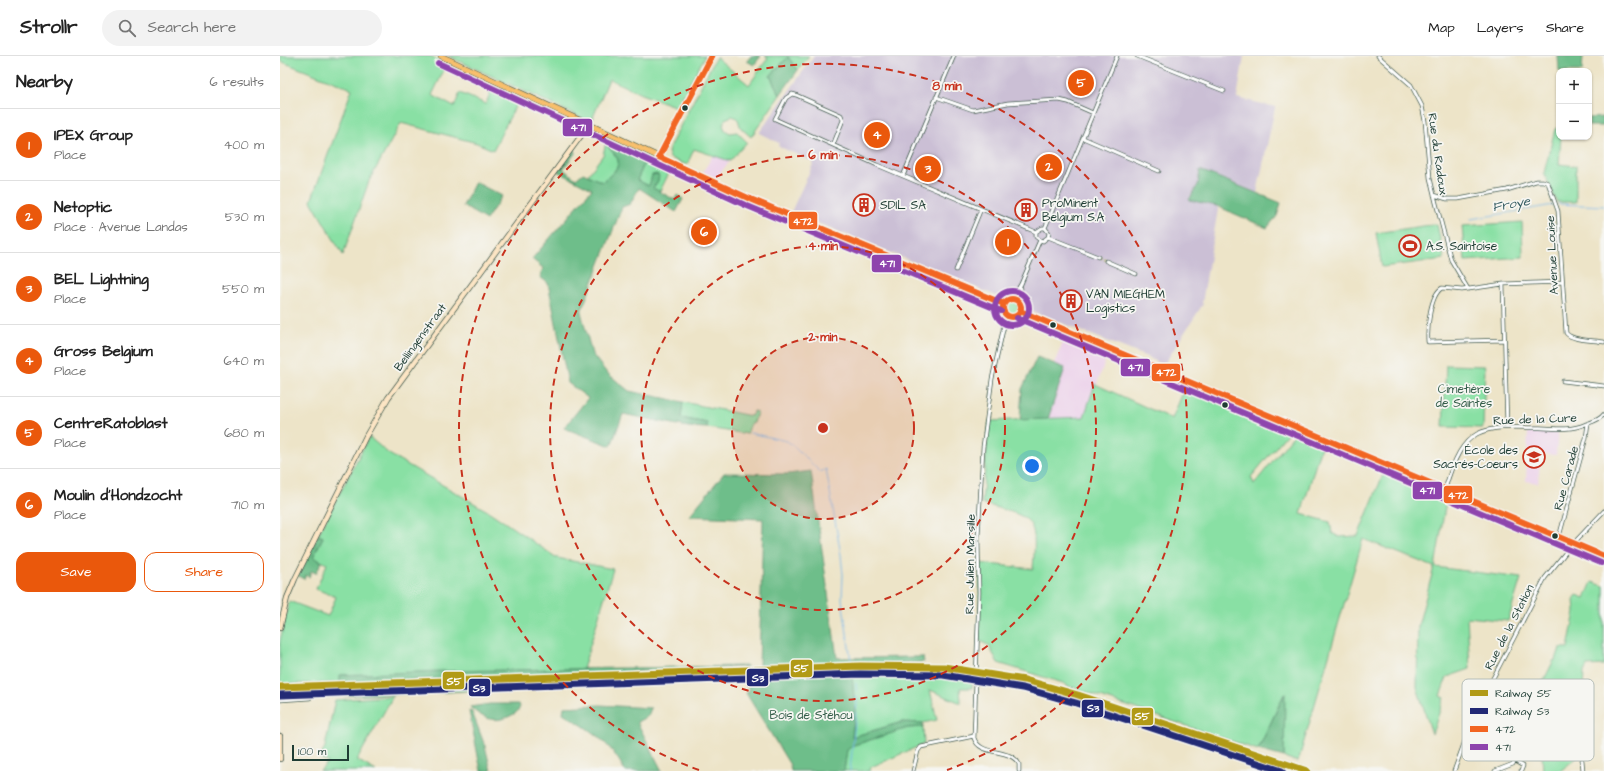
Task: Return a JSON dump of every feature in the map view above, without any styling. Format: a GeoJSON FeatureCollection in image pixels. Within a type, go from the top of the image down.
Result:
{"type":"FeatureCollection","features":[{"type":"Feature","properties":{"kind":"main road"},"geometry":{"type":"LineString","coordinates":[[440,56],[718,184],[1004,304]]}},
{"type":"Feature","properties":{"kind":"main road"},"geometry":{"type":"LineString","coordinates":[[1012,299],[1020,304],[1020,311],[1017,316],[1011,318],[1004,313],[1004,304],[1012,299]]}},
{"type":"Feature","properties":{"kind":"main road"},"geometry":{"type":"LineString","coordinates":[[1020,311],[1604,556]]}},
{"type":"Feature","properties":{"kind":"street"},"geometry":{"type":"LineString","coordinates":[[659,157],[712,56]]}},
{"type":"Feature","properties":{"kind":"street"},"geometry":{"type":"LineString","coordinates":[[903,176],[954,56]]}},
{"type":"Feature","properties":{"kind":"street"},"geometry":{"type":"LineString","coordinates":[[1045,228],[1117,56]]}},
{"type":"Feature","properties":{"kind":"street"},"geometry":{"type":"LineString","coordinates":[[1137,56],[1224,91]]}},
{"type":"Feature","properties":{"kind":"street","name":"Rue du Radoux"},"geometry":{"type":"LineString","coordinates":[[1378,56],[1411,85],[1422,106],[1425,121],[1430,178],[1434,195],[1451,260],[1468,289]]}},
{"type":"Feature","properties":{"kind":"street"},"geometry":{"type":"LineString","coordinates":[[833,144],[843,120],[842,115],[796,95],[792,94],[786,98],[774,119],[903,176],[1036,232]]}},
{"type":"Feature","properties":{"kind":"street"},"geometry":{"type":"LineString","coordinates":[[936,97],[973,110],[1008,102],[1059,100],[1068,102],[1093,113]]}},
{"type":"Feature","properties":{"kind":"street","name":"Bellingenstraat"},"geometry":{"type":"LineString","coordinates":[[280,628],[287,598],[295,579],[366,436],[388,398],[589,125]]}},
{"type":"Feature","properties":{"kind":"street"},"geometry":{"type":"LineString","coordinates":[[1083,138],[1159,171]]}},
{"type":"Feature","properties":{"kind":"street","name":"Avenue Louise"},"geometry":{"type":"LineString","coordinates":[[1434,195],[1447,199],[1458,199],[1507,190],[1536,181],[1546,182],[1550,187],[1558,211],[1566,335],[1604,342]]}},
{"type":"Feature","properties":{"kind":"street"},"geometry":{"type":"LineString","coordinates":[[956,270],[981,209]]}},
{"type":"Feature","properties":{"kind":"street"},"geometry":{"type":"LineString","coordinates":[[1036,232],[1038,229],[1045,228]]}},
{"type":"Feature","properties":{"kind":"street"},"geometry":{"type":"LineString","coordinates":[[1045,228],[1049,233],[1048,237]]}},
{"type":"Feature","properties":{"kind":"street"},"geometry":{"type":"LineString","coordinates":[[1036,232],[1036,237],[1040,240]]}},
{"type":"Feature","properties":{"kind":"street"},"geometry":{"type":"LineString","coordinates":[[1040,240],[1043,241],[1048,237]]}},
{"type":"Feature","properties":{"kind":"street"},"geometry":{"type":"LineString","coordinates":[[1048,237],[1098,257]]}},
{"type":"Feature","properties":{"kind":"street"},"geometry":{"type":"LineString","coordinates":[[1012,299],[1021,284],[1040,240]]}},
{"type":"Feature","properties":{"kind":"street"},"geometry":{"type":"LineString","coordinates":[[1106,261],[1136,274]]}},
{"type":"Feature","properties":{"kind":"street"},"geometry":{"type":"LineString","coordinates":[[1504,340],[1428,342],[1427,325],[1435,294],[1442,288],[1462,290],[1503,284],[1562,282]]}},
{"type":"Feature","properties":{"kind":"street"},"geometry":{"type":"LineString","coordinates":[[1020,304],[1019,295],[1021,284]]}},
{"type":"Feature","properties":{"kind":"street"},"geometry":{"type":"LineString","coordinates":[[1503,284],[1507,427]]}},
{"type":"Feature","properties":{"kind":"street","name":"Rue Julien Marsille"},"geometry":{"type":"LineString","coordinates":[[974,736],[979,593],[978,538],[983,447],[992,379],[1003,330],[1004,313]]}},
{"type":"Feature","properties":{"kind":"street","name":"Rue Julien Marsille"},"geometry":{"type":"LineString","coordinates":[[1003,330],[1011,318]]}},
{"type":"Feature","properties":{"kind":"street"},"geometry":{"type":"LineString","coordinates":[[1563,381],[1604,386]]}},
{"type":"Feature","properties":{"kind":"street","name":"Rue de la Cure"},"geometry":{"type":"LineString","coordinates":[[1445,489],[1452,464],[1469,438],[1493,428],[1573,428],[1602,417],[1604,414]]}},
{"type":"Feature","properties":{"kind":"street","name":"Rue Carade"},"geometry":{"type":"LineString","coordinates":[[1559,537],[1586,438],[1588,423]]}},
{"type":"Feature","properties":{"kind":"street","name":"Rue de la Station"},"geometry":{"type":"LineString","coordinates":[[1493,679],[1545,578],[1555,564],[1604,511]]}},
{"type":"Feature","properties":{"kind":"street"},"geometry":{"type":"LineString","coordinates":[[280,700],[310,698]]}},
{"type":"Feature","properties":{"kind":"street"},"geometry":{"type":"LineString","coordinates":[[280,736],[280,759]]}},
{"type":"Feature","properties":{"kind":"street"},"geometry":{"type":"LineString","coordinates":[[913,771],[918,751],[921,748],[974,736],[975,742],[980,746],[1015,758],[1019,764],[1019,771]]}},
{"type":"Feature","properties":{"kind":"street","name":"Rue de la Station"},"geometry":{"type":"LineString","coordinates":[[1454,771],[1462,749]]}},
{"type":"Feature","properties":{"kind":"street"},"geometry":{"type":"LineString","coordinates":[[1495,771],[1513,764],[1514,761]]}},
{"type":"Feature","properties":{"kind":"street"},"geometry":{"type":"LineString","coordinates":[[1582,761],[1583,771]]}},
{"type":"Feature","properties":{"kind":"street"},"geometry":{"type":"LineString","coordinates":[[1518,763],[1523,766],[1521,771]]}},
{"type":"Feature","properties":{"kind":"shaded area"},"geometry":{"type":"Polygon","coordinates":[[[814,56],[1244,56],[1237,98],[1275,107],[1257,193],[1200,170],[1198,185],[1189,199],[1217,206],[1218,209],[1203,304],[1163,366],[1150,358],[1026,309],[1024,295],[1014,291],[999,297],[791,212],[814,162],[778,146],[779,143],[759,133],[814,56]]]}},
{"type":"Feature","properties":{"kind":"shaded area"},"geometry":{"type":"Polygon","coordinates":[[[713,155],[730,161],[715,179],[703,172],[713,155]]]}},
{"type":"Feature","properties":{"kind":"shaded area"},"geometry":{"type":"Polygon","coordinates":[[[1066,336],[1108,353],[1085,417],[1048,419],[1065,368],[1054,363],[1066,336]]]}},
{"type":"Feature","properties":{"kind":"shaded area","name":"École des Sacrés-Coeurs"},"geometry":{"type":"Polygon","coordinates":[[[1528,431],[1558,432],[1556,455],[1541,454],[1538,483],[1526,481],[1528,431]]]}},
{"type":"Feature","properties":{"kind":"green space"},"geometry":{"type":"Polygon","coordinates":[[[280,56],[430,56],[447,64],[432,95],[454,107],[460,93],[486,104],[493,85],[520,97],[493,150],[477,143],[401,123],[369,181],[343,255],[311,201],[352,89],[280,61],[280,56]]]}},
{"type":"Feature","properties":{"kind":"green space"},"geometry":{"type":"Polygon","coordinates":[[[448,56],[705,56],[677,107],[641,94],[609,79],[591,122],[448,56]]]}},
{"type":"Feature","properties":{"kind":"green space"},"geometry":{"type":"Polygon","coordinates":[[[751,56],[761,56],[754,65],[747,61],[751,56]]]}},
{"type":"Feature","properties":{"kind":"green space"},"geometry":{"type":"Polygon","coordinates":[[[765,56],[809,56],[798,70],[788,57],[770,76],[780,95],[751,137],[741,128],[736,118],[732,116],[725,119],[723,125],[725,130],[730,133],[737,132],[747,142],[730,161],[694,149],[687,165],[670,158],[668,152],[671,144],[716,57],[749,85],[768,58],[765,56]]]}},
{"type":"Feature","properties":{"kind":"green space"},"geometry":{"type":"Polygon","coordinates":[[[1558,56],[1583,56],[1582,68],[1559,68],[1558,56]]]}},
{"type":"Feature","properties":{"kind":"green space"},"geometry":{"type":"Polygon","coordinates":[[[788,57],[798,70],[780,95],[770,76],[788,57]]]}},
{"type":"Feature","properties":{"kind":"green space"},"geometry":{"type":"Polygon","coordinates":[[[1604,117],[1604,126],[1592,126],[1592,118],[1604,117]]]}},
{"type":"Feature","properties":{"kind":"green space"},"geometry":{"type":"Polygon","coordinates":[[[1555,129],[1556,140],[1561,140],[1559,164],[1576,166],[1576,202],[1557,202],[1544,173],[1555,129]]]}},
{"type":"Feature","properties":{"kind":"green space"},"geometry":{"type":"Polygon","coordinates":[[[607,138],[609,140],[607,145],[616,156],[618,165],[614,172],[602,182],[588,175],[603,155],[607,138]]]}},
{"type":"Feature","properties":{"kind":"green space"},"geometry":{"type":"Polygon","coordinates":[[[609,140],[668,165],[666,171],[645,162],[637,180],[649,186],[652,175],[657,174],[659,176],[658,181],[653,188],[675,200],[677,195],[683,199],[676,212],[639,188],[630,204],[622,207],[581,312],[592,354],[606,372],[629,391],[683,402],[681,418],[707,423],[707,428],[688,427],[623,414],[611,446],[564,428],[588,398],[568,383],[548,283],[540,277],[543,268],[532,259],[592,189],[557,171],[574,149],[576,152],[563,169],[576,179],[583,173],[602,182],[614,172],[618,165],[617,158],[607,144],[609,140]]]}},
{"type":"Feature","properties":{"kind":"green space"},"geometry":{"type":"Polygon","coordinates":[[[645,162],[666,171],[668,165],[672,167],[660,191],[652,188],[656,184],[652,177],[649,186],[637,180],[645,162]]]}},
{"type":"Feature","properties":{"kind":"green space"},"geometry":{"type":"Polygon","coordinates":[[[1200,170],[1281,203],[1277,216],[1267,228],[1217,206],[1189,200],[1198,185],[1200,170]]]}},
{"type":"Feature","properties":{"kind":"green space"},"geometry":{"type":"Polygon","coordinates":[[[475,182],[502,196],[486,220],[463,206],[475,182]]]}},
{"type":"Feature","properties":{"kind":"green space"},"geometry":{"type":"Polygon","coordinates":[[[1522,222],[1523,257],[1465,261],[1462,226],[1522,222]]]}},
{"type":"Feature","properties":{"kind":"green space","name":"A.S. Saintoise"},"geometry":{"type":"Polygon","coordinates":[[[1437,224],[1444,259],[1382,267],[1376,233],[1437,224]]]}},
{"type":"Feature","properties":{"kind":"green space"},"geometry":{"type":"Polygon","coordinates":[[[1009,301],[1015,301],[1019,305],[1019,311],[1015,315],[1009,315],[1005,311],[1005,305],[1009,301]]]}},
{"type":"Feature","properties":{"kind":"green space"},"geometry":{"type":"Polygon","coordinates":[[[1037,357],[1065,368],[1048,419],[1020,420],[1022,389],[1037,357]]]}},
{"type":"Feature","properties":{"kind":"green space","name":"Cimetière de Saintes"},"geometry":{"type":"Polygon","coordinates":[[[1446,365],[1485,366],[1483,428],[1443,427],[1446,365]]]}},
{"type":"Feature","properties":{"kind":"green space"},"geometry":{"type":"Polygon","coordinates":[[[1095,384],[1172,419],[1186,385],[1291,429],[1251,477],[1254,484],[1297,431],[1322,443],[1301,514],[1330,522],[1332,533],[1339,537],[1358,536],[1385,470],[1447,495],[1435,567],[1521,578],[1508,621],[1467,617],[1470,669],[1447,677],[1440,696],[1444,698],[1432,734],[1417,687],[1418,626],[1434,567],[1363,539],[1298,762],[1284,757],[1284,694],[1258,750],[1068,686],[1063,683],[998,663],[989,646],[979,640],[980,563],[1033,569],[1034,537],[1032,527],[1028,521],[1021,516],[982,503],[989,421],[1084,417],[1095,384]]]}},
{"type":"Feature","properties":{"kind":"green space"},"geometry":{"type":"Polygon","coordinates":[[[683,402],[751,416],[754,411],[757,412],[754,423],[751,423],[747,434],[707,428],[707,423],[681,418],[683,402]]]}},
{"type":"Feature","properties":{"kind":"green space"},"geometry":{"type":"Polygon","coordinates":[[[369,437],[389,454],[491,513],[557,558],[613,569],[583,669],[341,675],[340,683],[280,684],[280,641],[289,601],[328,616],[336,597],[316,589],[327,564],[313,557],[323,537],[318,535],[369,437]]]}},
{"type":"Feature","properties":{"kind":"green space"},"geometry":{"type":"Polygon","coordinates":[[[811,471],[837,658],[923,657],[924,662],[759,668],[763,519],[689,516],[724,473],[788,474],[811,471]]]}},
{"type":"Feature","properties":{"kind":"green space"},"geometry":{"type":"Polygon","coordinates":[[[318,535],[323,537],[313,557],[322,562],[316,573],[311,571],[309,577],[306,575],[304,579],[298,576],[318,535]]]}},
{"type":"Feature","properties":{"kind":"green space"},"geometry":{"type":"Polygon","coordinates":[[[1592,582],[1604,586],[1604,665],[1587,666],[1584,672],[1584,679],[1544,679],[1554,660],[1556,660],[1560,648],[1568,648],[1575,612],[1574,599],[1577,595],[1585,598],[1592,582]]]}},
{"type":"Feature","properties":{"kind":"green space"},"geometry":{"type":"Polygon","coordinates":[[[747,666],[340,683],[340,675],[439,671],[747,666]]]}},
{"type":"Feature","properties":{"kind":"green space","name":"Bois de Stéhou"},"geometry":{"type":"Polygon","coordinates":[[[853,670],[921,670],[972,675],[972,678],[923,673],[852,675],[855,710],[852,737],[902,722],[923,723],[923,727],[908,728],[854,745],[847,750],[844,771],[791,771],[790,765],[746,693],[750,690],[743,679],[728,680],[722,684],[722,676],[853,670]]]}},
{"type":"Feature","properties":{"kind":"green space"},"geometry":{"type":"Polygon","coordinates":[[[923,673],[972,678],[972,688],[960,688],[961,703],[930,690],[937,720],[923,723],[902,722],[852,737],[855,710],[852,675],[923,673]]]}},
{"type":"Feature","properties":{"kind":"green space"},"geometry":{"type":"Polygon","coordinates":[[[575,681],[575,684],[431,693],[332,696],[332,693],[343,692],[343,689],[575,681]]]}},
{"type":"Feature","properties":{"kind":"green space"},"geometry":{"type":"Polygon","coordinates":[[[343,689],[343,692],[332,693],[332,696],[309,696],[309,693],[281,695],[281,691],[343,689]]]}},
{"type":"Feature","properties":{"kind":"green space"},"geometry":{"type":"Polygon","coordinates":[[[1285,693],[1284,757],[1258,750],[1285,693]]]}},
{"type":"Feature","properties":{"kind":"green space"},"geometry":{"type":"Polygon","coordinates":[[[393,696],[357,760],[376,771],[320,771],[328,762],[320,758],[325,747],[335,700],[393,696]]]}},
{"type":"Feature","properties":{"kind":"green space"},"geometry":{"type":"Polygon","coordinates":[[[490,704],[518,704],[520,706],[516,713],[506,718],[495,720],[480,715],[470,707],[490,704]]]}},
{"type":"Feature","properties":{"kind":"green space"},"geometry":{"type":"Polygon","coordinates":[[[599,705],[651,708],[648,716],[637,722],[662,771],[625,771],[606,744],[591,731],[563,713],[564,707],[599,705]]]}},
{"type":"Feature","properties":{"kind":"green space"},"geometry":{"type":"Polygon","coordinates":[[[469,711],[472,712],[485,746],[491,771],[481,771],[469,711]]]}},
{"type":"Feature","properties":{"kind":"green space"},"geometry":{"type":"Polygon","coordinates":[[[923,727],[924,744],[871,767],[870,771],[844,771],[847,749],[854,745],[908,728],[923,727]]]}},
{"type":"Feature","properties":{"kind":"green space"},"geometry":{"type":"Polygon","coordinates":[[[1542,761],[1573,761],[1560,771],[1543,771],[1542,761]]]}},
{"type":"Feature","properties":{"kind":"waterway","name":"Froye"},"geometry":{"type":"LineString","coordinates":[[1558,204],[1604,206]]}},
{"type":"Feature","properties":{"kind":"waterway","name":"Froye"},"geometry":{"type":"LineString","coordinates":[[1471,219],[1553,205]]}},
{"type":"Feature","properties":{"kind":"waterway"},"geometry":{"type":"LineString","coordinates":[[750,433],[787,441],[820,472],[826,469],[841,555],[843,575],[842,599],[851,661]]}},
{"type":"Feature","properties":{"kind":"waterway"},"geometry":{"type":"LineString","coordinates":[[850,771],[857,703],[856,683]]}},
{"type":"Feature","properties":{"kind":"tunnel"},"geometry":{"type":"LineString","coordinates":[[1098,257],[1106,261]]}},
{"type":"Feature","properties":{"kind":"rail line","name":"S5"},"geometry":{"type":"LineString","coordinates":[[280,687],[860,666],[944,667],[1025,680],[1078,695],[1307,771]]}},
{"type":"Feature","properties":{"kind":"rail line","name":"S3"},"geometry":{"type":"LineString","coordinates":[[280,695],[860,674],[943,675],[1023,688],[1076,703],[1282,771]]}},
{"type":"Feature","properties":{"kind":"transit line","name":"472"},"geometry":{"type":"LineString","coordinates":[[659,157],[712,56]]}},
{"type":"Feature","properties":{"kind":"transit line","name":"471"},"geometry":{"type":"LineString","coordinates":[[438,63],[745,205],[1001,311]]}},
{"type":"Feature","properties":{"kind":"transit line","name":"472"},"geometry":{"type":"LineString","coordinates":[[659,157],[748,198],[1004,304]]}},
{"type":"Feature","properties":{"kind":"transit line","name":"471"},"geometry":{"type":"LineString","coordinates":[[1009,291],[1015,291],[1019,292],[1026,298],[1029,308],[1028,315],[1022,322],[1015,325],[1009,325],[1005,324],[998,318],[995,311],[995,305],[996,301],[1002,294],[1009,291]]}},
{"type":"Feature","properties":{"kind":"transit line","name":"472"},"geometry":{"type":"LineString","coordinates":[[1012,299],[1016,300],[1020,304],[1021,308],[1020,312],[1016,316],[1012,317],[1008,316],[1004,312],[1003,308],[1004,304],[1008,300],[1012,299]]}},
{"type":"Feature","properties":{"kind":"transit line","name":"472"},"geometry":{"type":"LineString","coordinates":[[1020,311],[1604,556]]}},
{"type":"Feature","properties":{"kind":"transit line","name":"471"},"geometry":{"type":"LineString","coordinates":[[1017,318],[1601,563]]}},
{"type":"Feature","properties":{"kind":"place","name":"CentreRatoblast"},"geometry":{"type":"Point","coordinates":[1081,83]}},
{"type":"Feature","properties":{"kind":"place","name":"Gross Belgium"},"geometry":{"type":"Point","coordinates":[877,135]}},
{"type":"Feature","properties":{"kind":"place","name":"Netoptic"},"geometry":{"type":"Point","coordinates":[1049,167]}},
{"type":"Feature","properties":{"kind":"place","name":"BEL Lightning"},"geometry":{"type":"Point","coordinates":[928,169]}},
{"type":"Feature","properties":{"kind":"place","name":"SDIL SA"},"geometry":{"type":"Point","coordinates":[864,205]}},
{"type":"Feature","properties":{"kind":"place","name":"ProMinent Belgium S.A"},"geometry":{"type":"Point","coordinates":[1026,210]}},
{"type":"Feature","properties":{"kind":"place","name":"Moulin d'Hondzocht"},"geometry":{"type":"Point","coordinates":[704,232]}},
{"type":"Feature","properties":{"kind":"place","name":"IPEX Group"},"geometry":{"type":"Point","coordinates":[1008,242]}},
{"type":"Feature","properties":{"kind":"place","name":"A.S. Saintoise"},"geometry":{"type":"Point","coordinates":[1410,246]}},
{"type":"Feature","properties":{"kind":"place","name":"VAN MIEGHEM Logistics"},"geometry":{"type":"Point","coordinates":[1071,301]}},
{"type":"Feature","properties":{"kind":"place","name":"École des Sacrés-Coeurs"},"geometry":{"type":"Point","coordinates":[1534,457]}}]}
